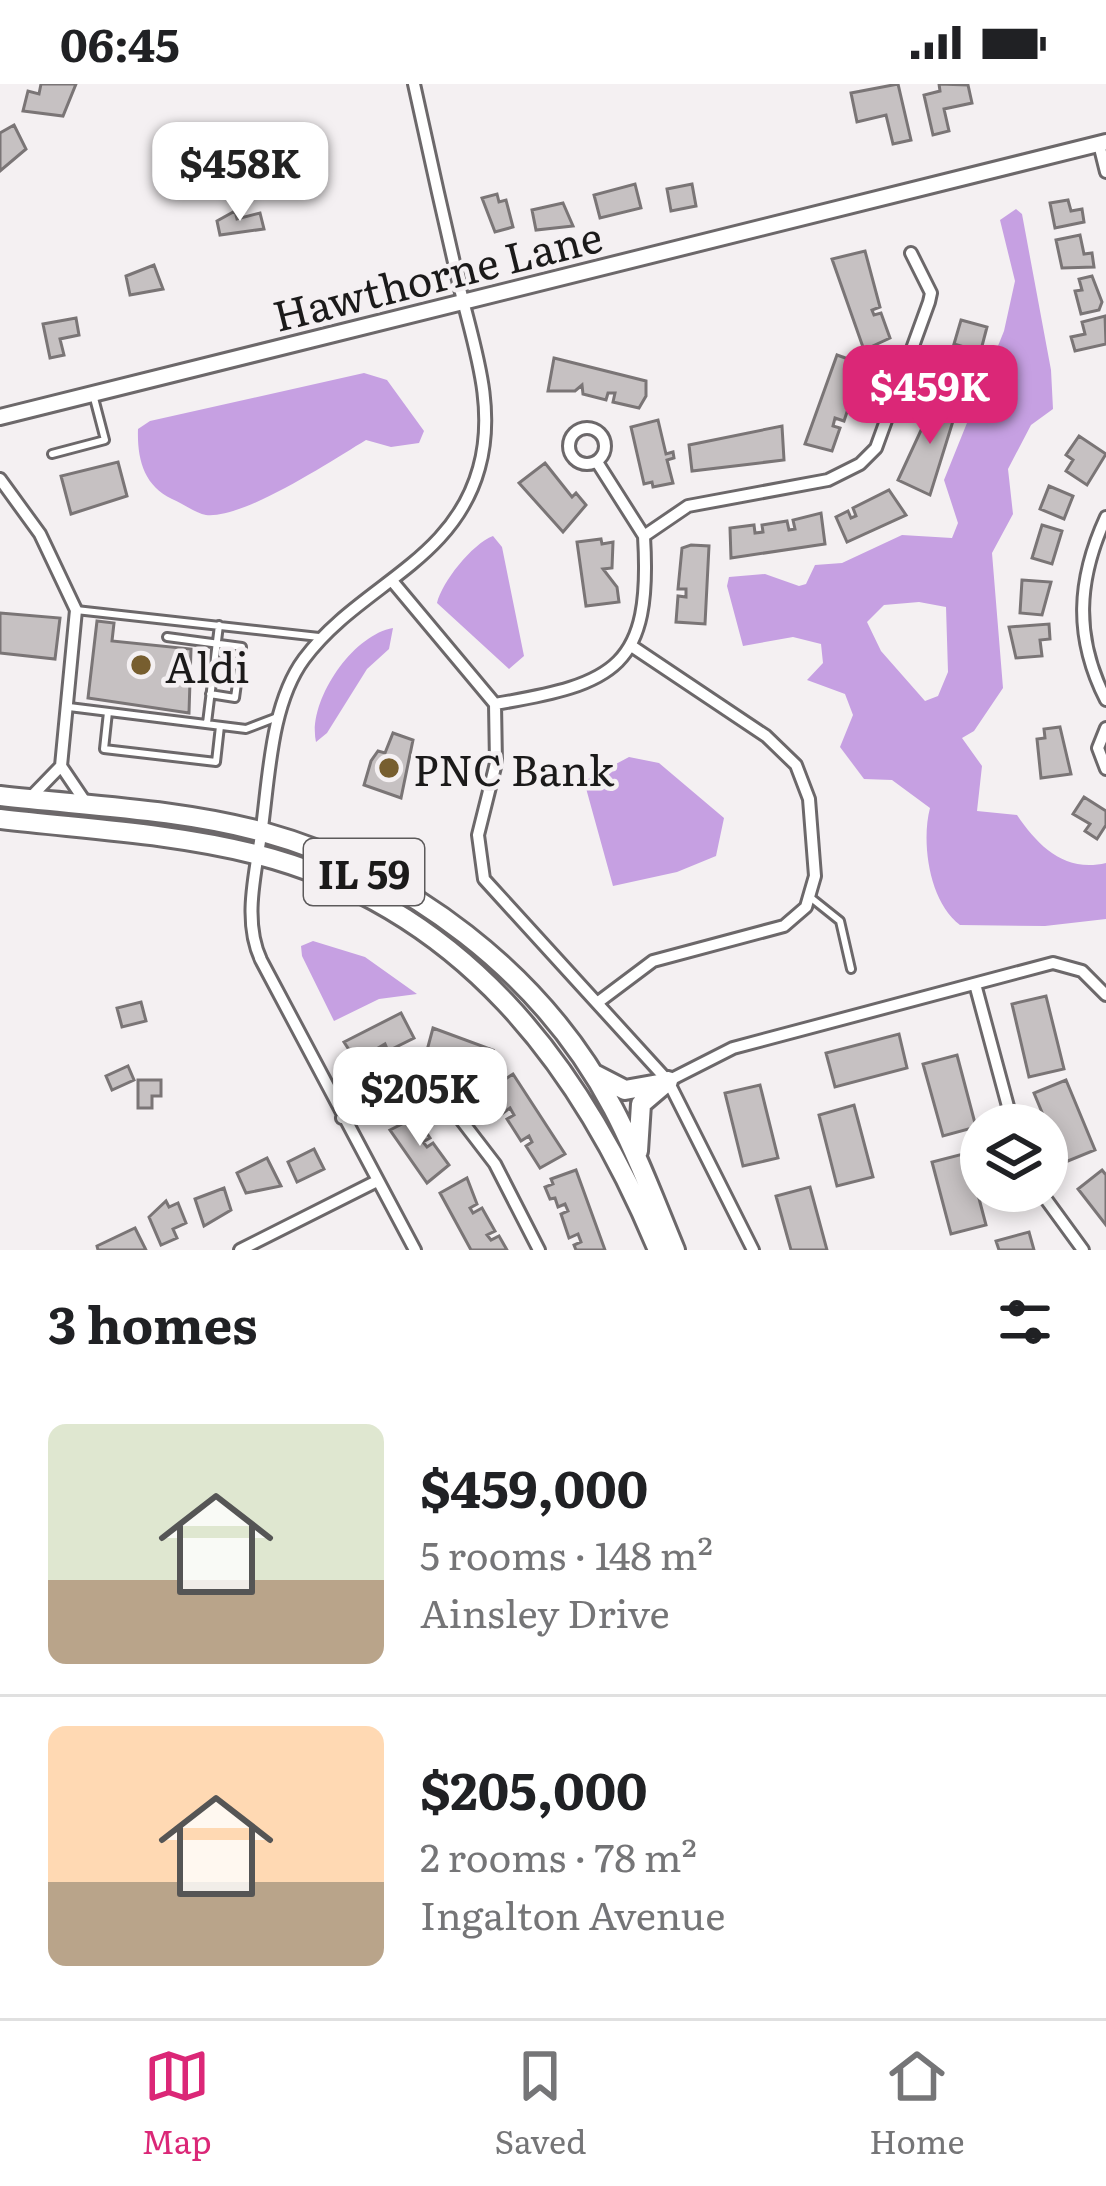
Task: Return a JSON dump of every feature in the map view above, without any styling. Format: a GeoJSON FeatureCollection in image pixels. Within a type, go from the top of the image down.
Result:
{"type":"FeatureCollection","features":[{"type":"Feature","properties":{"kind":"main road","name":"IL 59"},"geometry":{"type":"LineString","coordinates":[[0,796],[262,832],[367,873],[459,929],[524,986],[592,1072],[675,1250]]}},
{"type":"Feature","properties":{"kind":"main road","name":"IL 59"},"geometry":{"type":"LineString","coordinates":[[0,819],[258,854],[341,886],[416,927],[511,1006],[565,1070],[602,1128],[658,1250]]}},
{"type":"Feature","properties":{"kind":"main road"},"geometry":{"type":"LineString","coordinates":[[592,1072],[625,1090],[668,1082]]}},
{"type":"Feature","properties":{"kind":"main road"},"geometry":{"type":"LineString","coordinates":[[643,1174],[637,1116],[641,1104],[668,1082]]}},
{"type":"Feature","properties":{"kind":"street"},"geometry":{"type":"LineString","coordinates":[[413,84],[486,408],[480,467],[466,505],[449,530],[322,638],[301,662],[280,715],[258,854],[252,942],[415,1250]]}},
{"type":"Feature","properties":{"kind":"street"},"geometry":{"type":"LineString","coordinates":[[1103,143],[1106,172]]}},
{"type":"Feature","properties":{"kind":"street","name":"Hawthorne Lane"},"geometry":{"type":"LineString","coordinates":[[0,417],[1103,143]]}},
{"type":"Feature","properties":{"kind":"street"},"geometry":{"type":"LineString","coordinates":[[644,536],[695,504],[836,478],[876,448],[931,293],[911,253]]}},
{"type":"Feature","properties":{"kind":"street"},"geometry":{"type":"LineString","coordinates":[[495,704],[586,685],[633,647],[645,594],[644,536],[596,462]]}},
{"type":"Feature","properties":{"kind":"street"},"geometry":{"type":"LineString","coordinates":[[0,479],[40,534],[76,610],[61,766],[89,806]]}},
{"type":"Feature","properties":{"kind":"street"},"geometry":{"type":"LineString","coordinates":[[1106,517],[1089,557],[1081,610],[1090,664],[1106,700]]}},
{"type":"Feature","properties":{"kind":"street"},"geometry":{"type":"LineString","coordinates":[[393,582],[495,704],[496,763],[478,835],[484,879],[668,1082],[753,1250]]}},
{"type":"Feature","properties":{"kind":"street"},"geometry":{"type":"LineString","coordinates":[[597,1004],[653,961],[784,926],[810,897],[815,876],[809,800],[796,765],[766,736],[633,647]]}},
{"type":"Feature","properties":{"kind":"street"},"geometry":{"type":"LineString","coordinates":[[1106,728],[1098,748],[1106,769]]}},
{"type":"Feature","properties":{"kind":"street"},"geometry":{"type":"LineString","coordinates":[[29,799],[61,766]]}},
{"type":"Feature","properties":{"kind":"street"},"geometry":{"type":"LineString","coordinates":[[668,1082],[733,1048],[1053,963],[1082,971],[1106,995]]}},
{"type":"Feature","properties":{"kind":"street"},"geometry":{"type":"LineString","coordinates":[[975,984],[1007,1104]]}},
{"type":"Feature","properties":{"kind":"street"},"geometry":{"type":"LineString","coordinates":[[342,1118],[405,1088],[442,1095],[495,1164],[539,1250]]}},
{"type":"Feature","properties":{"kind":"street"},"geometry":{"type":"LineString","coordinates":[[240,1250],[377,1181]]}},
{"type":"Feature","properties":{"kind":"street"},"geometry":{"type":"LineString","coordinates":[[1055,1212],[1083,1250]]}},
{"type":"Feature","properties":{"kind":"lane"},"geometry":{"type":"LineString","coordinates":[[52,454],[105,440],[93,394]]}},
{"type":"Feature","properties":{"kind":"lane"},"geometry":{"type":"LineString","coordinates":[[76,610],[322,638]]}},
{"type":"Feature","properties":{"kind":"lane"},"geometry":{"type":"LineString","coordinates":[[207,724],[219,626]]}},
{"type":"Feature","properties":{"kind":"lane"},"geometry":{"type":"LineString","coordinates":[[166,638],[242,647],[235,698],[211,694]]}},
{"type":"Feature","properties":{"kind":"lane"},"geometry":{"type":"LineString","coordinates":[[65,707],[247,729],[280,715]]}},
{"type":"Feature","properties":{"kind":"lane"},"geometry":{"type":"LineString","coordinates":[[108,712],[104,749],[216,761],[220,726]]}},
{"type":"Feature","properties":{"kind":"lane"},"geometry":{"type":"LineString","coordinates":[[810,897],[840,921],[851,969]]}},
{"type":"Feature","properties":{"kind":"shaded area"},"geometry":{"type":"Polygon","coordinates":[[[1016,209],[1022,214],[1051,370],[1053,409],[1031,425],[1008,469],[1013,514],[992,553],[1003,688],[974,731],[962,738],[982,766],[977,811],[1017,815],[1034,837],[1065,860],[1106,863],[1106,919],[1045,926],[960,925],[949,915],[930,871],[930,808],[892,780],[864,779],[840,747],[853,715],[845,694],[807,680],[823,663],[821,644],[793,637],[743,646],[727,586],[729,577],[765,574],[799,586],[806,584],[815,565],[842,563],[902,535],[952,538],[958,523],[944,480],[1004,331],[1015,281],[1000,220],[1016,209]],[[919,602],[884,605],[867,622],[881,651],[925,701],[938,696],[948,672],[946,607],[919,602]]]}},
{"type":"Feature","properties":{"kind":"shaded area"},"geometry":{"type":"Polygon","coordinates":[[[364,373],[387,380],[424,431],[419,443],[391,447],[366,440],[287,487],[222,514],[202,514],[172,499],[155,487],[144,470],[138,429],[150,421],[364,373]]]}},
{"type":"Feature","properties":{"kind":"shaded area"},"geometry":{"type":"Polygon","coordinates":[[[493,536],[502,547],[524,656],[509,669],[437,603],[459,565],[493,536]]]}},
{"type":"Feature","properties":{"kind":"shaded area"},"geometry":{"type":"Polygon","coordinates":[[[393,628],[389,649],[367,669],[327,733],[316,742],[318,708],[336,673],[362,643],[393,628]]]}},
{"type":"Feature","properties":{"kind":"shaded area"},"geometry":{"type":"Polygon","coordinates":[[[629,757],[659,763],[724,818],[716,856],[677,872],[613,886],[584,781],[629,757]]]}},
{"type":"Feature","properties":{"kind":"shaded area"},"geometry":{"type":"Polygon","coordinates":[[[313,941],[365,957],[417,994],[379,999],[334,1021],[302,956],[301,946],[313,941]]]}},
{"type":"Feature","properties":{"kind":"building"},"geometry":{"type":"Polygon","coordinates":[[[41,84],[76,84],[63,116],[23,111],[28,91],[39,94],[41,84]]]}},
{"type":"Feature","properties":{"kind":"building"},"geometry":{"type":"Polygon","coordinates":[[[898,84],[911,140],[893,144],[886,115],[857,122],[851,93],[898,84]]]}},
{"type":"Feature","properties":{"kind":"building"},"geometry":{"type":"Polygon","coordinates":[[[939,84],[968,85],[972,103],[944,109],[949,131],[933,135],[924,95],[940,91],[939,84]]]}},
{"type":"Feature","properties":{"kind":"building"},"geometry":{"type":"Polygon","coordinates":[[[14,125],[26,149],[0,171],[0,133],[14,125]]]}},
{"type":"Feature","properties":{"kind":"building"},"geometry":{"type":"Polygon","coordinates":[[[635,184],[641,208],[600,218],[594,195],[635,184]]]}},
{"type":"Feature","properties":{"kind":"building"},"geometry":{"type":"Polygon","coordinates":[[[692,184],[696,206],[671,211],[667,189],[692,184]]]}},
{"type":"Feature","properties":{"kind":"building"},"geometry":{"type":"Polygon","coordinates":[[[497,194],[499,202],[506,200],[513,227],[495,232],[482,198],[497,194]]]}},
{"type":"Feature","properties":{"kind":"building"},"geometry":{"type":"Polygon","coordinates":[[[1068,200],[1071,211],[1082,209],[1084,222],[1055,228],[1050,203],[1068,200]]]}},
{"type":"Feature","properties":{"kind":"building"},"geometry":{"type":"Polygon","coordinates":[[[563,203],[573,226],[536,230],[532,210],[563,203]]]}},
{"type":"Feature","properties":{"kind":"building"},"geometry":{"type":"Polygon","coordinates":[[[235,211],[237,219],[260,213],[264,229],[220,235],[217,221],[235,211]]]}},
{"type":"Feature","properties":{"kind":"building"},"geometry":{"type":"Polygon","coordinates":[[[1080,235],[1084,254],[1092,253],[1094,267],[1062,268],[1056,240],[1080,235]]]}},
{"type":"Feature","properties":{"kind":"building"},"geometry":{"type":"Polygon","coordinates":[[[865,251],[880,307],[872,310],[874,315],[881,313],[890,338],[864,350],[832,259],[865,251]]]}},
{"type":"Feature","properties":{"kind":"building"},"geometry":{"type":"Polygon","coordinates":[[[154,265],[163,289],[130,295],[126,276],[154,265]]]}},
{"type":"Feature","properties":{"kind":"building"},"geometry":{"type":"Polygon","coordinates":[[[1092,276],[1102,302],[1099,310],[1081,314],[1075,291],[1082,290],[1079,279],[1092,276]]]}},
{"type":"Feature","properties":{"kind":"building"},"geometry":{"type":"Polygon","coordinates":[[[1105,316],[1106,344],[1075,351],[1071,337],[1085,334],[1082,322],[1105,316]]]}},
{"type":"Feature","properties":{"kind":"building"},"geometry":{"type":"Polygon","coordinates":[[[76,318],[79,335],[60,339],[64,355],[50,358],[43,324],[76,318]]]}},
{"type":"Feature","properties":{"kind":"building"},"geometry":{"type":"Polygon","coordinates":[[[961,320],[987,327],[971,388],[946,382],[948,376],[938,373],[950,350],[959,353],[961,346],[954,344],[961,320]]]}},
{"type":"Feature","properties":{"kind":"building"},"geometry":{"type":"Polygon","coordinates":[[[837,355],[865,365],[855,392],[847,389],[852,397],[844,421],[835,418],[833,426],[840,428],[832,451],[805,444],[837,355]]]}},
{"type":"Feature","properties":{"kind":"building"},"geometry":{"type":"Polygon","coordinates":[[[554,358],[646,381],[646,396],[639,408],[613,402],[615,393],[608,393],[606,400],[583,394],[582,385],[575,391],[548,391],[554,358]]]}},
{"type":"Feature","properties":{"kind":"building"},"geometry":{"type":"Polygon","coordinates":[[[932,396],[958,405],[930,495],[898,480],[922,428],[929,430],[932,424],[924,421],[932,396]]]}},
{"type":"Feature","properties":{"kind":"building"},"geometry":{"type":"Polygon","coordinates":[[[658,420],[666,454],[673,452],[674,458],[667,460],[673,483],[653,487],[652,482],[644,484],[631,427],[658,420]]]}},
{"type":"Feature","properties":{"kind":"building"},"geometry":{"type":"Polygon","coordinates":[[[782,426],[784,460],[692,471],[689,445],[782,426]]]}},
{"type":"Feature","properties":{"kind":"building"},"geometry":{"type":"Polygon","coordinates":[[[1079,436],[1106,454],[1087,485],[1066,471],[1073,460],[1066,455],[1079,436]]]}},
{"type":"Feature","properties":{"kind":"building"},"geometry":{"type":"Polygon","coordinates":[[[118,462],[127,496],[71,514],[61,476],[118,462]]]}},
{"type":"Feature","properties":{"kind":"building"},"geometry":{"type":"Polygon","coordinates":[[[545,463],[572,497],[576,493],[586,505],[563,532],[519,483],[545,463]]]}},
{"type":"Feature","properties":{"kind":"building"},"geometry":{"type":"Polygon","coordinates":[[[1049,486],[1073,496],[1064,519],[1040,509],[1049,486]]]}},
{"type":"Feature","properties":{"kind":"building"},"geometry":{"type":"Polygon","coordinates":[[[889,490],[906,515],[847,542],[836,517],[848,511],[851,518],[856,516],[853,508],[889,490]]]}},
{"type":"Feature","properties":{"kind":"building"},"geometry":{"type":"Polygon","coordinates":[[[821,513],[825,544],[731,558],[730,528],[754,525],[755,533],[763,532],[762,525],[787,521],[789,530],[795,529],[793,520],[821,513]]]}},
{"type":"Feature","properties":{"kind":"building"},"geometry":{"type":"Polygon","coordinates":[[[1042,525],[1062,531],[1052,564],[1032,558],[1042,525]]]}},
{"type":"Feature","properties":{"kind":"building"},"geometry":{"type":"Polygon","coordinates":[[[601,539],[602,544],[613,542],[612,568],[603,569],[617,587],[619,602],[586,606],[577,542],[601,539]]]}},
{"type":"Feature","properties":{"kind":"building"},"geometry":{"type":"Polygon","coordinates":[[[709,546],[705,624],[676,622],[678,596],[686,597],[686,589],[678,589],[682,548],[709,546]]]}},
{"type":"Feature","properties":{"kind":"building"},"geometry":{"type":"Polygon","coordinates":[[[1022,580],[1051,582],[1042,615],[1020,613],[1022,580]]]}},
{"type":"Feature","properties":{"kind":"building"},"geometry":{"type":"Polygon","coordinates":[[[0,613],[60,618],[55,659],[0,653],[0,613]]]}},
{"type":"Feature","properties":{"kind":"building","name":"Aldi"},"geometry":{"type":"Polygon","coordinates":[[[97,621],[114,623],[112,641],[191,649],[189,713],[88,698],[97,621]]]}},
{"type":"Feature","properties":{"kind":"building"},"geometry":{"type":"Polygon","coordinates":[[[1049,624],[1050,639],[1040,640],[1042,656],[1016,658],[1009,627],[1049,624]]]}},
{"type":"Feature","properties":{"kind":"building"},"geometry":{"type":"Polygon","coordinates":[[[1060,727],[1071,774],[1041,778],[1037,739],[1045,738],[1044,729],[1060,727]]]}},
{"type":"Feature","properties":{"kind":"building","name":"PNC Bank"},"geometry":{"type":"Polygon","coordinates":[[[393,733],[413,740],[401,798],[364,785],[371,761],[378,751],[385,753],[393,733]]]}},
{"type":"Feature","properties":{"kind":"building"},"geometry":{"type":"Polygon","coordinates":[[[1084,797],[1106,811],[1106,825],[1097,839],[1085,831],[1090,824],[1073,814],[1084,797]]]}},
{"type":"Feature","properties":{"kind":"building"},"geometry":{"type":"Polygon","coordinates":[[[1046,996],[1064,1069],[1029,1077],[1012,1004],[1046,996]]]}},
{"type":"Feature","properties":{"kind":"building"},"geometry":{"type":"Polygon","coordinates":[[[141,1002],[146,1021],[122,1027],[117,1008],[141,1002]]]}},
{"type":"Feature","properties":{"kind":"building"},"geometry":{"type":"Polygon","coordinates":[[[401,1013],[414,1038],[388,1051],[385,1044],[378,1048],[381,1054],[359,1065],[344,1042],[401,1013]]]}},
{"type":"Feature","properties":{"kind":"building"},"geometry":{"type":"Polygon","coordinates":[[[433,1028],[493,1050],[482,1077],[456,1067],[459,1060],[452,1057],[450,1063],[426,1054],[433,1028]]]}},
{"type":"Feature","properties":{"kind":"building"},"geometry":{"type":"Polygon","coordinates":[[[899,1034],[907,1068],[835,1087],[826,1053],[899,1034]]]}},
{"type":"Feature","properties":{"kind":"building"},"geometry":{"type":"Polygon","coordinates":[[[957,1055],[970,1104],[960,1104],[960,1131],[943,1136],[923,1064],[957,1055]]]}},
{"type":"Feature","properties":{"kind":"building"},"geometry":{"type":"Polygon","coordinates":[[[128,1066],[134,1080],[112,1090],[106,1076],[128,1066]]]}},
{"type":"Feature","properties":{"kind":"building"},"geometry":{"type":"Polygon","coordinates":[[[513,1074],[565,1154],[540,1168],[526,1146],[532,1142],[529,1136],[521,1141],[507,1119],[514,1115],[510,1108],[503,1113],[498,1105],[494,1108],[484,1093],[513,1074]]]}},
{"type":"Feature","properties":{"kind":"building"},"geometry":{"type":"Polygon","coordinates":[[[138,1080],[161,1080],[161,1096],[152,1096],[152,1108],[138,1108],[138,1080]]]}},
{"type":"Feature","properties":{"kind":"building"},"geometry":{"type":"Polygon","coordinates":[[[1066,1080],[1095,1150],[1068,1161],[1068,1104],[1039,1104],[1034,1093],[1066,1080]]]}},
{"type":"Feature","properties":{"kind":"building"},"geometry":{"type":"Polygon","coordinates":[[[760,1085],[778,1158],[743,1166],[725,1093],[760,1085]]]}},
{"type":"Feature","properties":{"kind":"building"},"geometry":{"type":"Polygon","coordinates":[[[854,1105],[873,1177],[837,1186],[819,1115],[854,1105]]]}},
{"type":"Feature","properties":{"kind":"building"},"geometry":{"type":"Polygon","coordinates":[[[416,1117],[430,1138],[423,1142],[427,1147],[433,1143],[449,1165],[427,1183],[390,1130],[416,1117]]]}},
{"type":"Feature","properties":{"kind":"building"},"geometry":{"type":"Polygon","coordinates":[[[314,1149],[324,1169],[297,1182],[288,1162],[314,1149]]]}},
{"type":"Feature","properties":{"kind":"building"},"geometry":{"type":"Polygon","coordinates":[[[960,1155],[960,1212],[983,1212],[986,1225],[951,1234],[932,1162],[960,1155]]]}},
{"type":"Feature","properties":{"kind":"building"},"geometry":{"type":"Polygon","coordinates":[[[267,1158],[281,1186],[246,1193],[237,1173],[267,1158]]]}},
{"type":"Feature","properties":{"kind":"building"},"geometry":{"type":"Polygon","coordinates":[[[576,1170],[605,1250],[576,1250],[574,1245],[581,1242],[578,1234],[569,1238],[561,1214],[568,1211],[565,1204],[558,1207],[545,1187],[553,1184],[551,1179],[576,1170]]]}},
{"type":"Feature","properties":{"kind":"building"},"geometry":{"type":"Polygon","coordinates":[[[1102,1170],[1106,1175],[1106,1225],[1078,1189],[1102,1170]]]}},
{"type":"Feature","properties":{"kind":"building"},"geometry":{"type":"Polygon","coordinates":[[[467,1178],[477,1204],[470,1208],[473,1213],[482,1208],[495,1231],[487,1235],[491,1240],[499,1236],[507,1250],[471,1250],[440,1193],[467,1178]]]}},
{"type":"Feature","properties":{"kind":"building"},"geometry":{"type":"Polygon","coordinates":[[[810,1187],[827,1250],[791,1250],[776,1196],[810,1187]]]}},
{"type":"Feature","properties":{"kind":"building"},"geometry":{"type":"Polygon","coordinates":[[[224,1188],[231,1210],[204,1226],[195,1199],[224,1188]]]}},
{"type":"Feature","properties":{"kind":"building"},"geometry":{"type":"Polygon","coordinates":[[[166,1201],[169,1207],[178,1203],[186,1223],[173,1229],[177,1238],[161,1245],[149,1217],[166,1201]]]}},
{"type":"Feature","properties":{"kind":"building"},"geometry":{"type":"Polygon","coordinates":[[[135,1228],[146,1250],[98,1250],[97,1246],[135,1228]]]}},
{"type":"Feature","properties":{"kind":"building"},"geometry":{"type":"Polygon","coordinates":[[[1029,1232],[1034,1250],[999,1250],[996,1241],[1029,1232]]]}},
{"type":"Feature","properties":{"kind":"place","name":"Aldi"},"geometry":{"type":"Point","coordinates":[141,665]}},
{"type":"Feature","properties":{"kind":"place","name":"PNC Bank"},"geometry":{"type":"Point","coordinates":[389,768]}}]}
